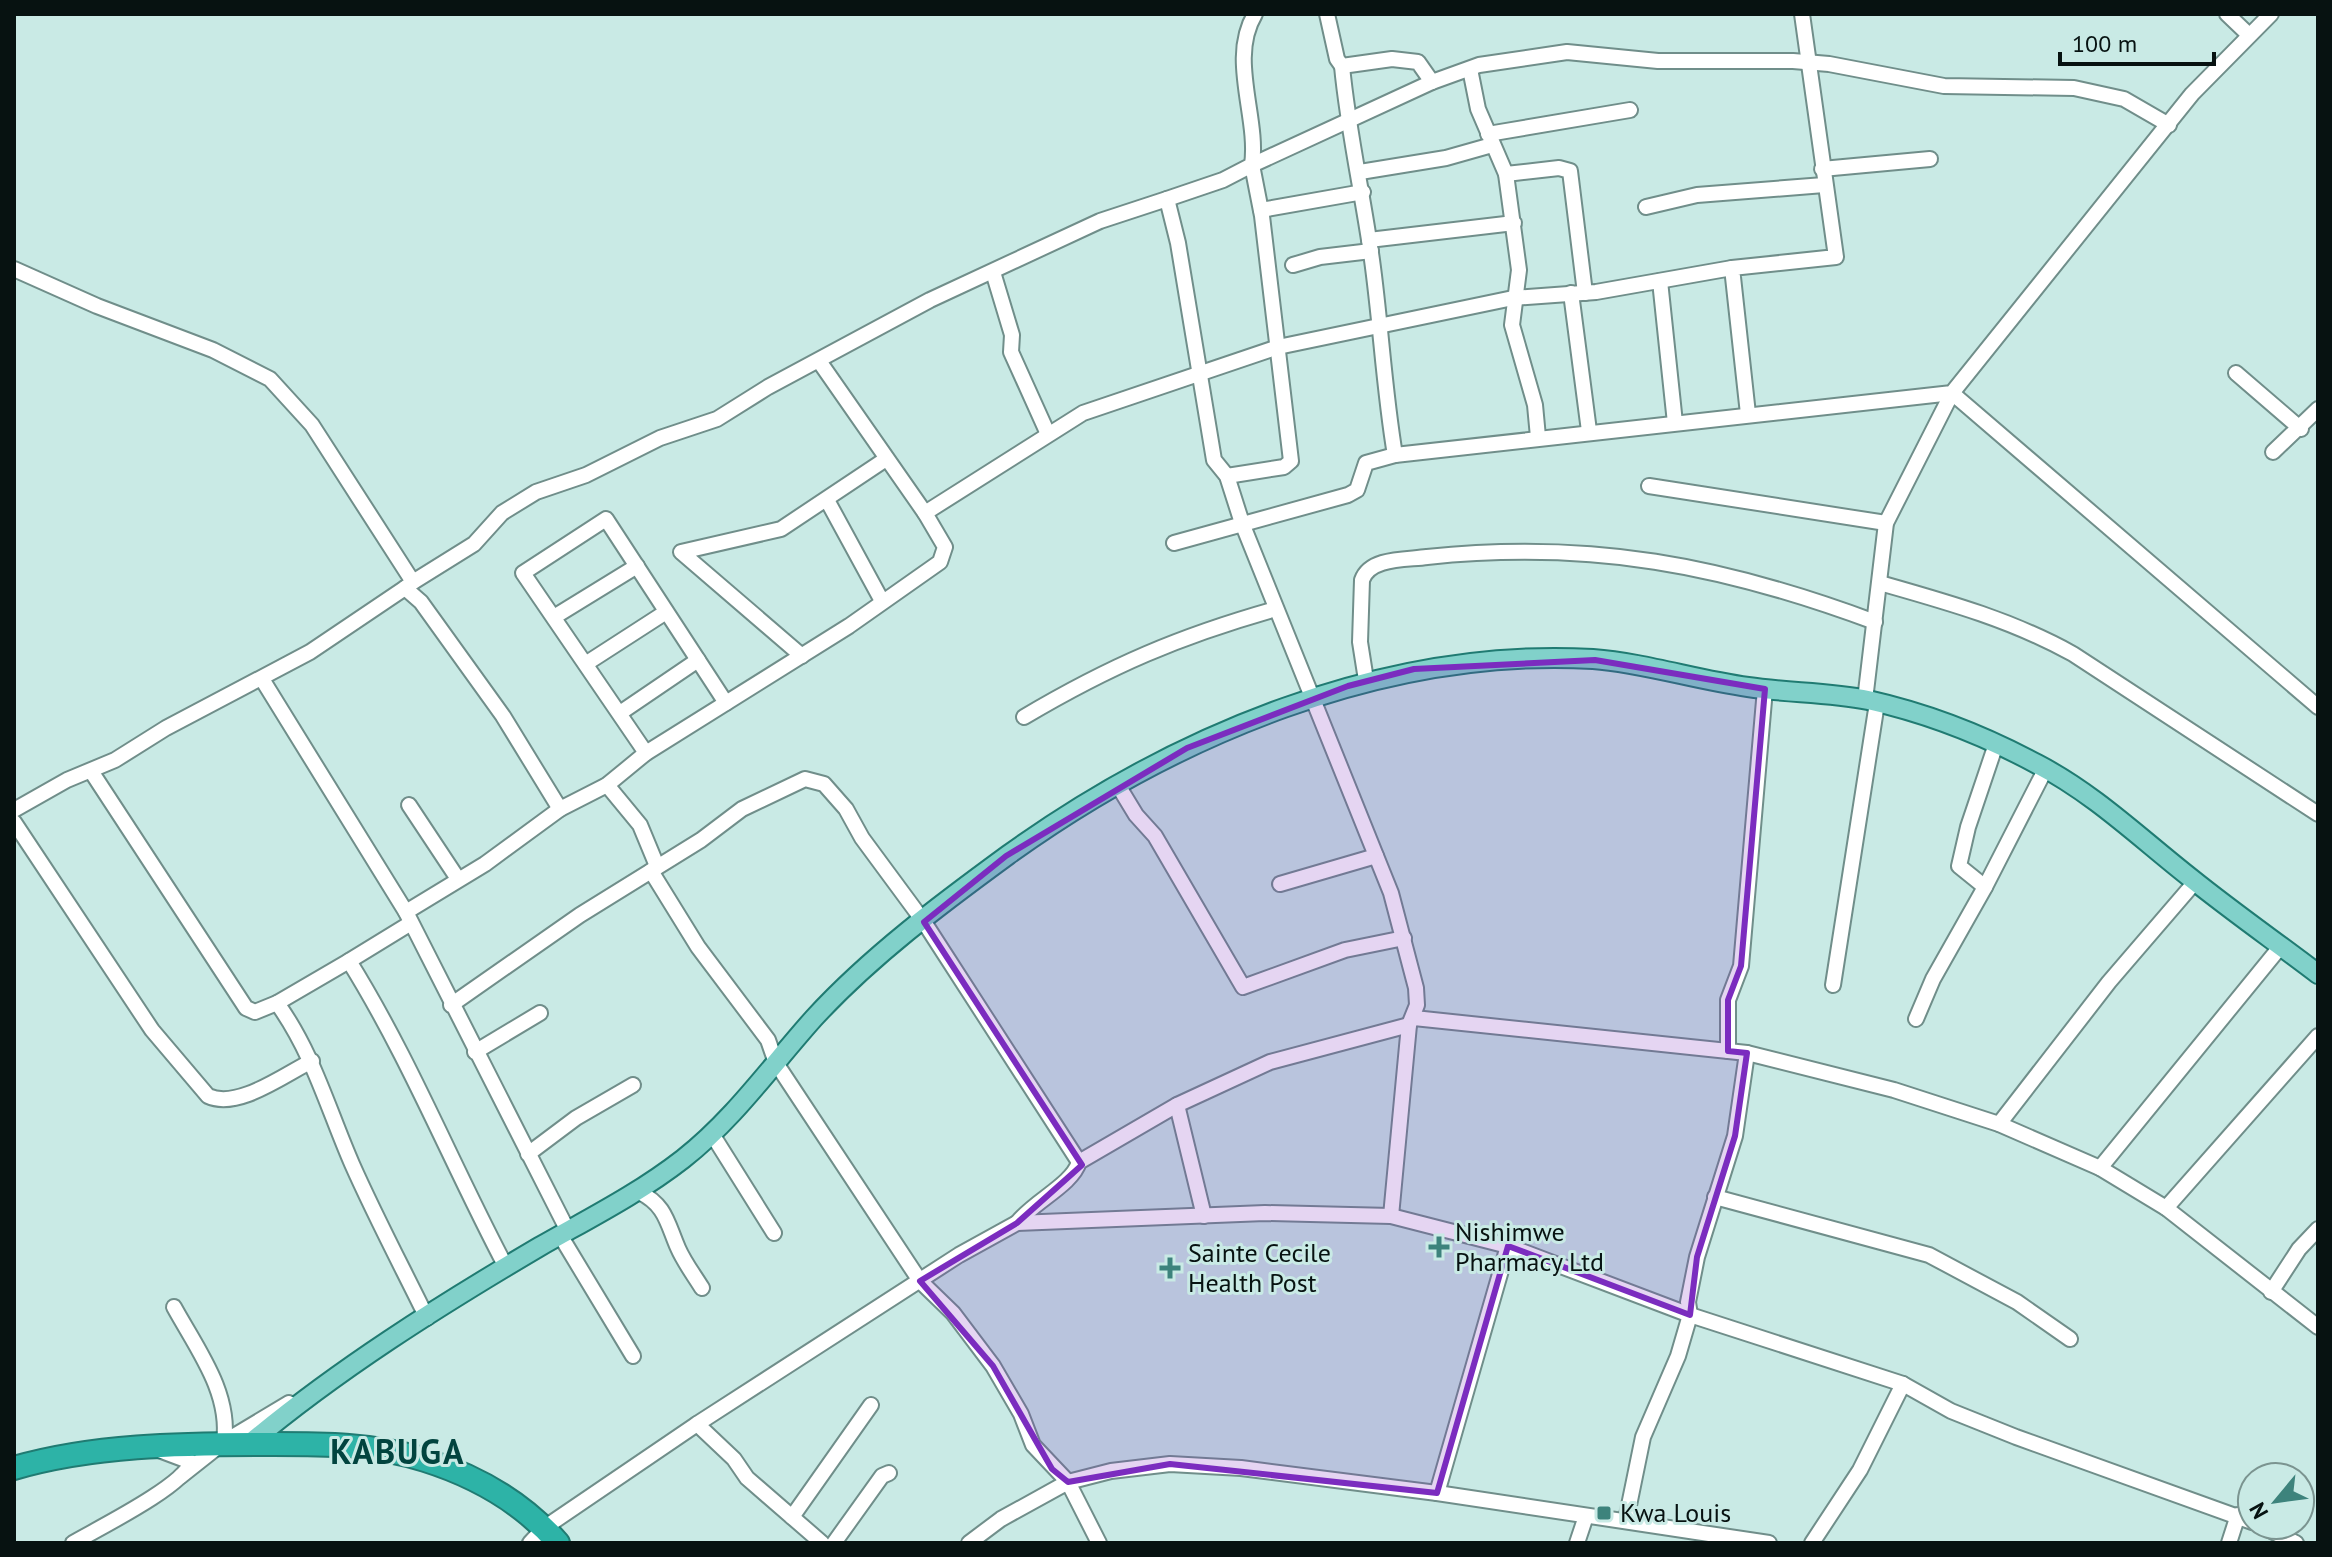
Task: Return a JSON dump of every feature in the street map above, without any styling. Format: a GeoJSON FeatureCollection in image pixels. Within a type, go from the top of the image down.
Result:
{"type":"FeatureCollection","features":[{"type":"Feature","properties":{"kind":"highway"},"geometry":{"type":"LineString","coordinates":[[14,1468],[151,1447],[224,1442],[363,1448],[426,1460],[480,1482],[518,1505],[544,1538]]}},
{"type":"Feature","properties":{"kind":"main road"},"geometry":{"type":"LineString","coordinates":[[249,1444],[297,1405],[427,1318],[506,1267],[639,1192],[712,1134],[816,1016],[866,967],[1043,831],[1187,748],[1366,680],[1414,669],[1480,661],[1565,659],[1621,662],[1765,689],[1871,701],[1996,744],[2046,768],[2110,812],[2195,882],[2318,974]]}},
{"type":"Feature","properties":{"kind":"street"},"geometry":{"type":"LineString","coordinates":[[1227,476],[1284,467],[1291,461],[1261,210],[1252,165],[1253,135],[1244,53],[1245,36],[1255,14]]}},
{"type":"Feature","properties":{"kind":"street"},"geometry":{"type":"LineString","coordinates":[[1327,14],[1342,66],[1348,122],[1360,172],[1381,324],[1384,394],[1395,455]]}},
{"type":"Feature","properties":{"kind":"street"},"geometry":{"type":"LineString","coordinates":[[925,513],[1048,434],[1107,403],[1278,347],[1513,298],[1578,293],[1732,268],[1836,257],[1802,14]]}},
{"type":"Feature","properties":{"kind":"street"},"geometry":{"type":"LineString","coordinates":[[2227,14],[2249,35]]}},
{"type":"Feature","properties":{"kind":"street"},"geometry":{"type":"LineString","coordinates":[[1833,985],[1871,701],[1875,622],[1886,523],[1952,393],[2192,94],[2271,14]]}},
{"type":"Feature","properties":{"kind":"street"},"geometry":{"type":"LineString","coordinates":[[14,810],[262,679],[329,640],[353,620],[482,538],[496,519],[519,501],[554,484],[600,469],[660,438],[717,419],[893,318],[1100,221],[1223,180],[1348,122],[1394,97],[1470,69],[1535,54],[1567,52],[1658,61],[1810,62],[1944,86],[2074,88],[2124,99],[2169,125]]}},
{"type":"Feature","properties":{"kind":"street"},"geometry":{"type":"LineString","coordinates":[[1342,66],[1403,59],[1418,62],[1432,82]]}},
{"type":"Feature","properties":{"kind":"street"},"geometry":{"type":"LineString","coordinates":[[1470,69],[1490,139],[1506,174],[1519,270],[1513,298],[1512,325],[1535,405],[1538,437]]}},
{"type":"Feature","properties":{"kind":"street"},"geometry":{"type":"LineString","coordinates":[[1360,172],[1446,158],[1490,139],[1630,110]]}},
{"type":"Feature","properties":{"kind":"street"},"geometry":{"type":"LineString","coordinates":[[1822,169],[1930,159]]}},
{"type":"Feature","properties":{"kind":"street"},"geometry":{"type":"LineString","coordinates":[[1506,174],[1559,168],[1570,171],[1589,431]]}},
{"type":"Feature","properties":{"kind":"street"},"geometry":{"type":"LineString","coordinates":[[1646,207],[1697,195],[1824,185]]}},
{"type":"Feature","properties":{"kind":"street"},"geometry":{"type":"LineString","coordinates":[[1261,210],[1363,192]]}},
{"type":"Feature","properties":{"kind":"street"},"geometry":{"type":"LineString","coordinates":[[1167,199],[1214,460],[1227,476],[1242,523],[1376,856],[1404,938],[1416,988],[1399,1168],[1391,1216]]}},
{"type":"Feature","properties":{"kind":"street"},"geometry":{"type":"LineString","coordinates":[[1293,265],[1370,246],[1514,223]]}},
{"type":"Feature","properties":{"kind":"street"},"geometry":{"type":"LineString","coordinates":[[1732,268],[1748,414]]}},
{"type":"Feature","properties":{"kind":"street"},"geometry":{"type":"LineString","coordinates":[[14,269],[97,306],[213,350],[270,379],[312,425],[409,585],[503,716],[560,809]]}},
{"type":"Feature","properties":{"kind":"street"},"geometry":{"type":"LineString","coordinates":[[993,272],[1012,335],[1011,352],[1048,434]]}},
{"type":"Feature","properties":{"kind":"street"},"geometry":{"type":"LineString","coordinates":[[1660,281],[1675,423]]}},
{"type":"Feature","properties":{"kind":"street"},"geometry":{"type":"LineString","coordinates":[[91,771],[246,1008],[255,1012],[277,1003],[349,961],[458,879],[485,864],[560,809],[607,785],[646,753],[802,656],[945,557],[945,547],[925,513],[819,361]]}},
{"type":"Feature","properties":{"kind":"street"},"geometry":{"type":"LineString","coordinates":[[2236,373],[2301,429]]}},
{"type":"Feature","properties":{"kind":"street"},"geometry":{"type":"LineString","coordinates":[[1174,543],[1353,493],[1360,485],[1366,463],[1395,455],[1952,393],[2318,707]]}},
{"type":"Feature","properties":{"kind":"street"},"geometry":{"type":"LineString","coordinates":[[2273,452],[2301,429],[2318,409]]}},
{"type":"Feature","properties":{"kind":"street"},"geometry":{"type":"LineString","coordinates":[[802,656],[681,552],[781,529],[886,459]]}},
{"type":"Feature","properties":{"kind":"street"},"geometry":{"type":"LineString","coordinates":[[1649,486],[1886,523]]}},
{"type":"Feature","properties":{"kind":"street"},"geometry":{"type":"LineString","coordinates":[[827,500],[882,601]]}},
{"type":"Feature","properties":{"kind":"street"},"geometry":{"type":"LineString","coordinates":[[646,753],[523,573],[564,544],[606,519],[726,703]]}},
{"type":"Feature","properties":{"kind":"street"},"geometry":{"type":"LineString","coordinates":[[1366,680],[1360,642],[1362,580],[1365,572],[1375,565],[1402,560],[1512,550],[1643,557],[1779,591],[1875,622]]}},
{"type":"Feature","properties":{"kind":"street"},"geometry":{"type":"LineString","coordinates":[[554,617],[637,566]]}},
{"type":"Feature","properties":{"kind":"street"},"geometry":{"type":"LineString","coordinates":[[1880,583],[1986,613],[2031,631],[2073,654],[2318,814]]}},
{"type":"Feature","properties":{"kind":"street"},"geometry":{"type":"LineString","coordinates":[[1024,717],[1120,662],[1201,631],[1276,609]]}},
{"type":"Feature","properties":{"kind":"street"},"geometry":{"type":"LineString","coordinates":[[587,663],[666,612]]}},
{"type":"Feature","properties":{"kind":"street"},"geometry":{"type":"LineString","coordinates":[[620,713],[698,660]]}},
{"type":"Feature","properties":{"kind":"street"},"geometry":{"type":"LineString","coordinates":[[262,679],[408,918],[528,1154],[564,1233],[633,1356]]}},
{"type":"Feature","properties":{"kind":"street"},"geometry":{"type":"LineString","coordinates":[[1728,1051],[1728,1000],[1741,966],[1765,689]]}},
{"type":"Feature","properties":{"kind":"street"},"geometry":{"type":"LineString","coordinates":[[1985,887],[1959,866],[1968,827],[1996,744]]}},
{"type":"Feature","properties":{"kind":"street"},"geometry":{"type":"LineString","coordinates":[[1916,1019],[1933,979],[1985,887],[2046,768]]}},
{"type":"Feature","properties":{"kind":"street"},"geometry":{"type":"LineString","coordinates":[[451,1005],[580,915],[701,840],[742,809],[789,785],[814,779],[834,794],[862,838],[924,922],[1079,1162]]}},
{"type":"Feature","properties":{"kind":"street"},"geometry":{"type":"LineString","coordinates":[[607,785],[640,825],[654,869],[698,947],[768,1040],[776,1063],[920,1281],[953,1313],[993,1366],[1021,1414],[1033,1445],[1068,1482],[1099,1543]]}},
{"type":"Feature","properties":{"kind":"street"},"geometry":{"type":"LineString","coordinates":[[1119,787],[1136,815],[1155,836],[1243,987],[1345,950],[1404,938]]}},
{"type":"Feature","properties":{"kind":"street"},"geometry":{"type":"LineString","coordinates":[[409,805],[458,879]]}},
{"type":"Feature","properties":{"kind":"street"},"geometry":{"type":"LineString","coordinates":[[14,822],[152,1030],[208,1096],[216,1099],[237,1097],[312,1061]]}},
{"type":"Feature","properties":{"kind":"street"},"geometry":{"type":"LineString","coordinates":[[1280,884],[1376,856]]}},
{"type":"Feature","properties":{"kind":"street"},"geometry":{"type":"LineString","coordinates":[[1999,1124],[2109,982],[2195,882]]}},
{"type":"Feature","properties":{"kind":"street"},"geometry":{"type":"LineString","coordinates":[[2100,1168],[2281,946]]}},
{"type":"Feature","properties":{"kind":"street"},"geometry":{"type":"LineString","coordinates":[[349,961],[408,1062],[469,1197],[506,1267]]}},
{"type":"Feature","properties":{"kind":"street"},"geometry":{"type":"LineString","coordinates":[[277,1003],[312,1061],[351,1160],[427,1318]]}},
{"type":"Feature","properties":{"kind":"street"},"geometry":{"type":"LineString","coordinates":[[475,1052],[540,1013]]}},
{"type":"Feature","properties":{"kind":"street"},"geometry":{"type":"LineString","coordinates":[[544,1538],[697,1424],[920,1281],[1017,1223],[1029,1207],[1073,1176],[1079,1162],[1177,1105],[1270,1062],[1411,1021],[1747,1053],[1894,1090],[1999,1124],[2100,1168],[2166,1208],[2271,1292],[2315,1319]]}},
{"type":"Feature","properties":{"kind":"street"},"geometry":{"type":"LineString","coordinates":[[2166,1208],[2318,1036]]}},
{"type":"Feature","properties":{"kind":"street"},"geometry":{"type":"LineString","coordinates":[[1626,1520],[1643,1437],[1678,1356],[1690,1315],[1688,1302],[1697,1257],[1735,1136],[1747,1053]]}},
{"type":"Feature","properties":{"kind":"street"},"geometry":{"type":"LineString","coordinates":[[528,1154],[576,1118],[633,1085]]}},
{"type":"Feature","properties":{"kind":"street"},"geometry":{"type":"LineString","coordinates":[[1177,1105],[1204,1216]]}},
{"type":"Feature","properties":{"kind":"street"},"geometry":{"type":"LineString","coordinates":[[712,1134],[774,1233]]}},
{"type":"Feature","properties":{"kind":"street"},"geometry":{"type":"LineString","coordinates":[[639,1192],[654,1199],[666,1213],[679,1250],[702,1288]]}},
{"type":"Feature","properties":{"kind":"street"},"geometry":{"type":"LineString","coordinates":[[1715,1197],[1929,1255],[2017,1302],[2070,1339]]}},
{"type":"Feature","properties":{"kind":"street"},"geometry":{"type":"LineString","coordinates":[[1017,1223],[1204,1216],[1391,1216],[1508,1246],[1690,1315],[1903,1384],[1951,1411],[2016,1437],[2236,1516]]}},
{"type":"Feature","properties":{"kind":"street"},"geometry":{"type":"LineString","coordinates":[[2271,1292],[2299,1249],[2318,1229]]}},
{"type":"Feature","properties":{"kind":"street"},"geometry":{"type":"LineString","coordinates":[[1437,1493],[1508,1246]]}},
{"type":"Feature","properties":{"kind":"street"},"geometry":{"type":"LineString","coordinates":[[174,1307],[215,1382],[227,1421],[224,1442]]}},
{"type":"Feature","properties":{"kind":"street"},"geometry":{"type":"LineString","coordinates":[[73,1543],[90,1539],[224,1442],[399,1337]]}},
{"type":"Feature","properties":{"kind":"street"},"geometry":{"type":"LineString","coordinates":[[1812,1543],[1860,1470],[1903,1384]]}},
{"type":"Feature","properties":{"kind":"street"},"geometry":{"type":"LineString","coordinates":[[792,1517],[871,1405]]}},
{"type":"Feature","properties":{"kind":"street"},"geometry":{"type":"LineString","coordinates":[[697,1424],[734,1459],[747,1478],[822,1543]]}},
{"type":"Feature","properties":{"kind":"street"},"geometry":{"type":"LineString","coordinates":[[151,1447],[191,1462],[181,1476]]}},
{"type":"Feature","properties":{"kind":"street"},"geometry":{"type":"LineString","coordinates":[[969,1543],[1001,1519],[1068,1482],[1111,1471],[1170,1464],[1241,1468],[1437,1493],[1769,1543]]}},
{"type":"Feature","properties":{"kind":"street"},"geometry":{"type":"LineString","coordinates":[[834,1543],[882,1476],[889,1473]]}},
{"type":"Feature","properties":{"kind":"street"},"geometry":{"type":"LineString","coordinates":[[1577,1543],[1586,1516]]}},
{"type":"Feature","properties":{"kind":"highlighted area"},"geometry":{"type":"Polygon","coordinates":[[[1595,660],[1765,689],[1741,966],[1728,1000],[1728,1051],[1747,1053],[1735,1136],[1697,1257],[1690,1315],[1508,1246],[1437,1493],[1170,1464],[1068,1482],[1052,1469],[993,1366],[920,1281],[1017,1223],[1082,1165],[924,922],[1006,856],[1187,748],[1348,686],[1414,669],[1595,660]]]}},
{"type":"Feature","properties":{"kind":"place","name":"Nishimwe Pharmacy Ltd"},"geometry":{"type":"Point","coordinates":[1439,1247]}},
{"type":"Feature","properties":{"kind":"place","name":"Sainte Cecile Health Post"},"geometry":{"type":"Point","coordinates":[1170,1268]}},
{"type":"Feature","properties":{"kind":"place","name":"Kwa Louis"},"geometry":{"type":"Point","coordinates":[1604,1513]}},
{"type":"Feature","properties":{"kind":"district","name":"KABUGA"},"geometry":{"type":"Point","coordinates":[398,1452]}}]}
